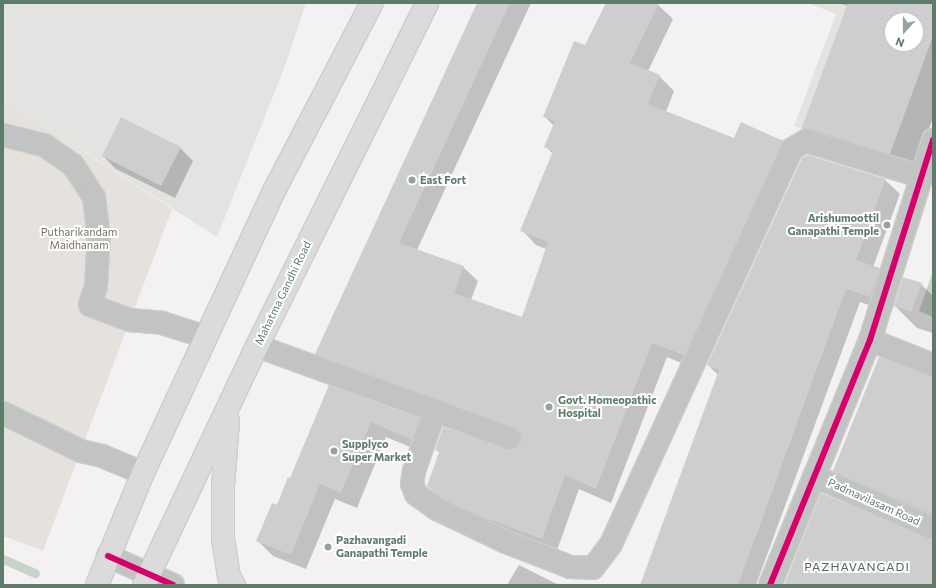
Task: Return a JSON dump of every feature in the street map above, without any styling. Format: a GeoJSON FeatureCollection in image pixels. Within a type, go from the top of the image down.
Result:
{"type":"FeatureCollection","features":[{"type":"Feature","properties":{"kind":"main road"},"geometry":{"type":"LineString","coordinates":[[97,585],[143,473],[275,189],[372,3]]}},
{"type":"Feature","properties":{"kind":"main road","name":"Mahatma Gandhi Road"},"geometry":{"type":"LineString","coordinates":[[147,579],[257,346],[427,3]]}},
{"type":"Feature","properties":{"kind":"main road"},"geometry":{"type":"LineString","coordinates":[[228,408],[223,486],[223,539],[229,577],[234,585]]}},
{"type":"Feature","properties":{"kind":"street"},"geometry":{"type":"LineString","coordinates":[[3,135],[44,145],[73,165],[94,197],[99,235],[96,286],[90,305],[130,320],[162,323],[206,337]]}},
{"type":"Feature","properties":{"kind":"street"},"geometry":{"type":"LineString","coordinates":[[770,585],[870,340],[920,176],[933,140]]}},
{"type":"Feature","properties":{"kind":"street"},"geometry":{"type":"LineString","coordinates":[[435,410],[414,471],[412,484],[416,494],[437,509],[506,542],[570,567],[592,568],[611,544],[792,149],[806,141],[920,176]]}},
{"type":"Feature","properties":{"kind":"street"},"geometry":{"type":"LineString","coordinates":[[870,340],[933,365]]}},
{"type":"Feature","properties":{"kind":"street"},"geometry":{"type":"LineString","coordinates":[[257,346],[510,438]]}},
{"type":"Feature","properties":{"kind":"street"},"geometry":{"type":"LineString","coordinates":[[3,413],[81,451],[102,456],[143,473]]}},
{"type":"Feature","properties":{"kind":"street","name":"Padmavilasam Road"},"geometry":{"type":"LineString","coordinates":[[814,476],[933,528]]}},
{"type":"Feature","properties":{"kind":"street"},"geometry":{"type":"LineString","coordinates":[[108,556],[147,579],[173,585]]}},
{"type":"Feature","properties":{"kind":"shaded area"},"geometry":{"type":"Polygon","coordinates":[[[3,3],[306,3],[285,66],[217,237],[3,99],[3,3]]]}},
{"type":"Feature","properties":{"kind":"shaded area"},"geometry":{"type":"Polygon","coordinates":[[[808,3],[933,3],[933,117],[913,170],[794,126],[836,14],[808,3]]]}},
{"type":"Feature","properties":{"kind":"shaded area"},"geometry":{"type":"Polygon","coordinates":[[[933,271],[933,317],[919,311],[933,271]]]}},
{"type":"Feature","properties":{"kind":"green space","name":"Putharikandam Maidhanam"},"geometry":{"type":"Polygon","coordinates":[[[3,99],[172,209],[43,551],[3,536],[3,99]]]}},
{"type":"Feature","properties":{"kind":"building"},"geometry":{"type":"Polygon","coordinates":[[[477,3],[510,3],[399,243],[464,266],[454,293],[522,317],[548,242],[520,231],[553,151],[544,147],[555,121],[543,117],[574,41],[585,45],[606,3],[659,3],[630,63],[660,75],[648,104],[734,138],[741,122],[783,141],[684,355],[652,343],[596,489],[565,475],[542,539],[483,517],[443,498],[427,486],[439,452],[435,450],[443,427],[512,450],[522,443],[519,430],[315,354],[477,3]]]}},
{"type":"Feature","properties":{"kind":"building"},"geometry":{"type":"Polygon","coordinates":[[[848,3],[933,3],[933,36],[890,154],[810,129],[801,130],[848,3]]]}},
{"type":"Feature","properties":{"kind":"building"},"geometry":{"type":"Polygon","coordinates":[[[121,117],[181,147],[161,186],[102,156],[121,117]]]}},
{"type":"Feature","properties":{"kind":"building"},"geometry":{"type":"Polygon","coordinates":[[[808,155],[886,179],[856,260],[880,268],[870,297],[846,289],[738,585],[640,585],[719,370],[707,365],[802,158],[808,155]]]}},
{"type":"Feature","properties":{"kind":"building"},"geometry":{"type":"Polygon","coordinates":[[[903,277],[922,283],[911,312],[894,306],[903,277]]]}},
{"type":"Feature","properties":{"kind":"building"},"geometry":{"type":"Polygon","coordinates":[[[879,357],[933,377],[933,514],[833,471],[879,357]]]}},
{"type":"Feature","properties":{"kind":"building"},"geometry":{"type":"Polygon","coordinates":[[[329,385],[419,418],[412,440],[371,422],[341,493],[320,484],[291,555],[256,541],[272,503],[277,505],[288,477],[290,478],[329,385]]]}},
{"type":"Feature","properties":{"kind":"building"},"geometry":{"type":"Polygon","coordinates":[[[821,493],[933,540],[933,585],[784,585],[821,493]]]}},
{"type":"Feature","properties":{"kind":"waterway"},"geometry":{"type":"LineString","coordinates":[[3,559],[35,573]]}},
{"type":"Feature","properties":{"kind":"cycle path"},"geometry":{"type":"LineString","coordinates":[[770,585],[870,340],[933,140]]}},
{"type":"Feature","properties":{"kind":"cycle path"},"geometry":{"type":"LineString","coordinates":[[108,556],[173,585]]}},
{"type":"Feature","properties":{"kind":"place","name":"East Fort"},"geometry":{"type":"Point","coordinates":[412,180]}},
{"type":"Feature","properties":{"kind":"place","name":"Arishumoottil Ganapathi Temple"},"geometry":{"type":"Point","coordinates":[887,225]}},
{"type":"Feature","properties":{"kind":"place","name":"Govt. Homeopathic Hospital"},"geometry":{"type":"Point","coordinates":[549,407]}},
{"type":"Feature","properties":{"kind":"place","name":"Supplyco Super Market"},"geometry":{"type":"Point","coordinates":[334,451]}},
{"type":"Feature","properties":{"kind":"place","name":"Pazhavangadi Ganapathi Temple"},"geometry":{"type":"Point","coordinates":[328,547]}},
{"type":"Feature","properties":{"kind":"district","name":"PAZHAVANGADI"},"geometry":{"type":"Point","coordinates":[857,567]}}]}
